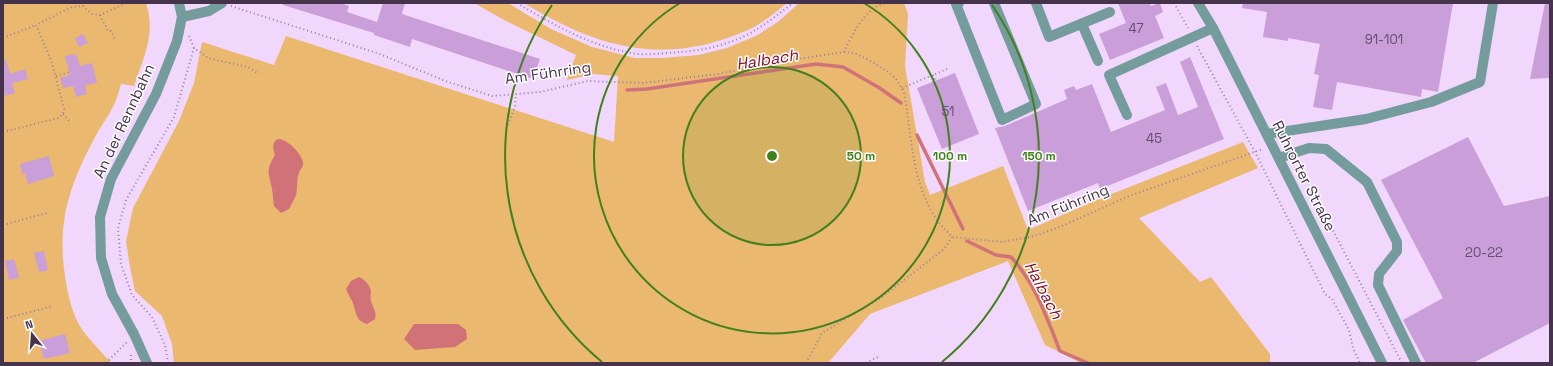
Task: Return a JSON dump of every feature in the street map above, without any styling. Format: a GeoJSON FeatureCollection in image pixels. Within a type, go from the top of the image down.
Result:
{"type":"FeatureCollection","features":[{"type":"Feature","properties":{"kind":"street","name":"An der Rennbahn"},"geometry":{"type":"LineString","coordinates":[[147,363],[145,355],[112,294],[101,258],[100,218],[111,179],[159,87],[177,41],[182,17],[179,3]]}},
{"type":"Feature","properties":{"kind":"street"},"geometry":{"type":"LineString","coordinates":[[959,3],[956,4],[1002,120],[1036,104],[994,3]]}},
{"type":"Feature","properties":{"kind":"street"},"geometry":{"type":"LineString","coordinates":[[1036,3],[1049,37],[1110,12]]}},
{"type":"Feature","properties":{"kind":"street","name":"Ruhrorter Straße"},"geometry":{"type":"LineString","coordinates":[[1198,3],[1213,28],[1382,363]]}},
{"type":"Feature","properties":{"kind":"street"},"geometry":{"type":"LineString","coordinates":[[1266,134],[1366,120],[1431,102],[1480,82],[1493,3]]}},
{"type":"Feature","properties":{"kind":"street"},"geometry":{"type":"LineString","coordinates":[[182,17],[209,11],[226,4]]}},
{"type":"Feature","properties":{"kind":"street"},"geometry":{"type":"LineString","coordinates":[[1082,24],[1098,62]]}},
{"type":"Feature","properties":{"kind":"street"},"geometry":{"type":"LineString","coordinates":[[1127,114],[1109,75],[1213,28]]}},
{"type":"Feature","properties":{"kind":"street"},"geometry":{"type":"LineString","coordinates":[[1279,158],[1309,148],[1326,149],[1367,182],[1397,242],[1397,251],[1379,274],[1378,285],[1416,363]]}},
{"type":"Feature","properties":{"kind":"path"},"geometry":{"type":"LineString","coordinates":[[3,38],[36,25],[72,7],[83,6],[92,14],[100,15],[126,3]]}},
{"type":"Feature","properties":{"kind":"path"},"geometry":{"type":"LineString","coordinates":[[517,3],[552,24],[593,42],[631,53],[661,53],[698,51],[724,45],[753,32],[793,3]]}},
{"type":"Feature","properties":{"kind":"path"},"geometry":{"type":"LineString","coordinates":[[844,52],[852,35],[863,19],[872,10],[885,3]]}},
{"type":"Feature","properties":{"kind":"path"},"geometry":{"type":"LineString","coordinates":[[1174,3],[1255,152],[1325,294],[1332,299],[1349,330],[1353,348],[1360,363]]}},
{"type":"Feature","properties":{"kind":"path","name":"Am Führring"},"geometry":{"type":"LineString","coordinates":[[226,4],[376,53],[448,82],[492,96],[548,91],[569,84],[588,81],[643,83],[718,74],[785,61],[844,52],[854,53],[880,66],[896,79],[902,88],[905,99],[914,164],[921,188],[938,221],[952,237],[1002,242],[1035,236],[1062,226],[1129,196],[1273,146]]}},
{"type":"Feature","properties":{"kind":"path"},"geometry":{"type":"LineString","coordinates":[[100,15],[108,31],[111,31],[114,39]]}},
{"type":"Feature","properties":{"kind":"path"},"geometry":{"type":"LineString","coordinates":[[182,17],[194,48],[208,58],[248,67],[259,74]]}},
{"type":"Feature","properties":{"kind":"path"},"geometry":{"type":"LineString","coordinates":[[3,132],[58,118],[63,114],[64,109],[56,76],[43,38],[36,25]]}},
{"type":"Feature","properties":{"kind":"path"},"geometry":{"type":"LineString","coordinates":[[168,363],[165,344],[152,317],[132,295],[121,264],[118,228],[126,200],[174,117],[194,48]]}},
{"type":"Feature","properties":{"kind":"path"},"geometry":{"type":"LineString","coordinates":[[902,88],[946,69]]}},
{"type":"Feature","properties":{"kind":"path"},"geometry":{"type":"LineString","coordinates":[[56,76],[70,72]]}},
{"type":"Feature","properties":{"kind":"path"},"geometry":{"type":"LineString","coordinates":[[933,75],[936,81]]}},
{"type":"Feature","properties":{"kind":"path"},"geometry":{"type":"LineString","coordinates":[[508,125],[516,94]]}},
{"type":"Feature","properties":{"kind":"path"},"geometry":{"type":"LineString","coordinates":[[63,114],[70,121]]}},
{"type":"Feature","properties":{"kind":"path"},"geometry":{"type":"LineString","coordinates":[[1307,193],[1316,198],[1402,363]]}},
{"type":"Feature","properties":{"kind":"path"},"geometry":{"type":"LineString","coordinates":[[3,225],[48,213]]}},
{"type":"Feature","properties":{"kind":"path"},"geometry":{"type":"LineString","coordinates":[[806,363],[822,333],[882,297],[944,249],[952,237]]}},
{"type":"Feature","properties":{"kind":"path"},"geometry":{"type":"LineString","coordinates":[[3,319],[53,306]]}},
{"type":"Feature","properties":{"kind":"path"},"geometry":{"type":"LineString","coordinates":[[106,363],[134,334]]}},
{"type":"Feature","properties":{"kind":"path"},"geometry":{"type":"LineString","coordinates":[[866,363],[880,356]]}},
{"type":"Feature","properties":{"kind":"shaded area"},"geometry":{"type":"Polygon","coordinates":[[[3,3],[146,3],[150,25],[148,45],[134,86],[121,84],[114,105],[85,156],[72,189],[64,222],[63,257],[65,276],[73,312],[83,331],[111,363],[3,363],[3,3]]]}},
{"type":"Feature","properties":{"kind":"shaded area"},"geometry":{"type":"Polygon","coordinates":[[[474,3],[508,3],[551,29],[592,47],[635,58],[662,58],[699,55],[727,48],[758,35],[779,21],[799,3],[904,3],[908,14],[905,66],[925,182],[930,195],[1003,166],[1028,230],[1099,199],[1243,142],[1258,168],[1139,218],[1200,282],[1211,277],[1270,354],[1270,363],[1081,363],[1045,345],[1008,261],[870,314],[828,363],[174,363],[172,344],[162,316],[135,291],[126,241],[133,208],[179,121],[194,83],[202,42],[274,65],[286,36],[614,142],[618,76],[593,74],[567,80],[576,55],[506,21],[474,3]]]}},
{"type":"Feature","properties":{"kind":"shaded area"},"geometry":{"type":"Polygon","coordinates":[[[524,3],[787,3],[755,27],[719,41],[690,47],[661,50],[634,48],[579,32],[524,3]]]}},
{"type":"Feature","properties":{"kind":"shaded area"},"geometry":{"type":"Polygon","coordinates":[[[276,140],[283,140],[294,148],[302,158],[303,164],[298,176],[297,192],[295,197],[289,209],[281,213],[274,206],[269,172],[270,165],[275,155],[273,145],[276,140]]]}},
{"type":"Feature","properties":{"kind":"shaded area"},"geometry":{"type":"Polygon","coordinates":[[[359,277],[365,281],[371,291],[371,301],[375,312],[375,319],[367,324],[363,323],[356,315],[352,301],[346,289],[351,281],[359,277]]]}},
{"type":"Feature","properties":{"kind":"shaded area"},"geometry":{"type":"Polygon","coordinates":[[[414,324],[458,324],[466,330],[467,339],[455,347],[415,350],[404,339],[414,324]]]}},
{"type":"Feature","properties":{"kind":"building"},"geometry":{"type":"Polygon","coordinates":[[[283,3],[339,3],[349,6],[347,12],[377,22],[383,3],[405,3],[402,14],[540,59],[533,79],[412,39],[410,47],[374,35],[374,33],[283,5],[283,3]]]}},
{"type":"Feature","properties":{"kind":"building"},"geometry":{"type":"Polygon","coordinates":[[[1118,3],[1149,3],[1151,6],[1160,3],[1163,12],[1155,16],[1164,38],[1110,60],[1099,34],[1126,23],[1118,3]]]}},
{"type":"Feature","properties":{"kind":"building"},"geometry":{"type":"Polygon","coordinates":[[[1243,3],[1453,3],[1438,92],[1422,89],[1421,97],[1337,82],[1332,110],[1313,107],[1319,75],[1314,74],[1320,44],[1288,38],[1288,41],[1263,37],[1267,12],[1242,8],[1243,3]]]}},
{"type":"Feature","properties":{"kind":"building"},"geometry":{"type":"Polygon","coordinates":[[[1545,3],[1550,4],[1550,78],[1530,79],[1545,3]]]}},
{"type":"Feature","properties":{"kind":"building"},"geometry":{"type":"Polygon","coordinates":[[[83,34],[88,43],[79,47],[75,38],[83,34]]]}},
{"type":"Feature","properties":{"kind":"building"},"geometry":{"type":"Polygon","coordinates":[[[76,54],[80,66],[92,63],[97,83],[85,85],[87,94],[76,97],[73,86],[63,88],[60,78],[70,75],[65,56],[76,54]]]}},
{"type":"Feature","properties":{"kind":"building"},"geometry":{"type":"Polygon","coordinates":[[[1190,57],[1224,139],[1100,189],[1098,183],[1028,211],[995,128],[1005,126],[1067,99],[1064,90],[1074,86],[1076,90],[1092,84],[1111,132],[1165,110],[1156,87],[1166,83],[1178,115],[1198,107],[1180,62],[1190,57]]]}},
{"type":"Feature","properties":{"kind":"building"},"geometry":{"type":"Polygon","coordinates":[[[6,60],[10,74],[25,69],[28,79],[12,83],[15,93],[5,96],[3,87],[3,61],[6,60]]]}},
{"type":"Feature","properties":{"kind":"building"},"geometry":{"type":"Polygon","coordinates":[[[955,73],[979,134],[942,149],[917,88],[955,73]]]}},
{"type":"Feature","properties":{"kind":"building"},"geometry":{"type":"Polygon","coordinates":[[[1468,137],[1504,206],[1550,196],[1550,323],[1473,363],[1426,363],[1403,320],[1443,298],[1381,180],[1468,137]]]}},
{"type":"Feature","properties":{"kind":"building"},"geometry":{"type":"Polygon","coordinates":[[[49,156],[54,176],[28,184],[25,173],[22,174],[20,164],[49,156]]]}},
{"type":"Feature","properties":{"kind":"building"},"geometry":{"type":"Polygon","coordinates":[[[44,251],[48,270],[39,272],[34,253],[44,251]]]}},
{"type":"Feature","properties":{"kind":"building"},"geometry":{"type":"Polygon","coordinates":[[[14,259],[19,278],[9,280],[5,261],[14,259]]]}},
{"type":"Feature","properties":{"kind":"building"},"geometry":{"type":"Polygon","coordinates":[[[65,334],[70,353],[44,359],[39,341],[65,334]]]}},
{"type":"Feature","properties":{"kind":"waterway","name":"Halbach"},"geometry":{"type":"LineString","coordinates":[[627,90],[647,89],[816,64],[843,67],[878,87],[901,103]]}},
{"type":"Feature","properties":{"kind":"waterway","name":"Halbach"},"geometry":{"type":"LineString","coordinates":[[917,135],[963,229]]}},
{"type":"Feature","properties":{"kind":"waterway","name":"Halbach"},"geometry":{"type":"LineString","coordinates":[[967,241],[996,255],[1011,257],[1034,289],[1060,351],[1088,363]]}}]}
